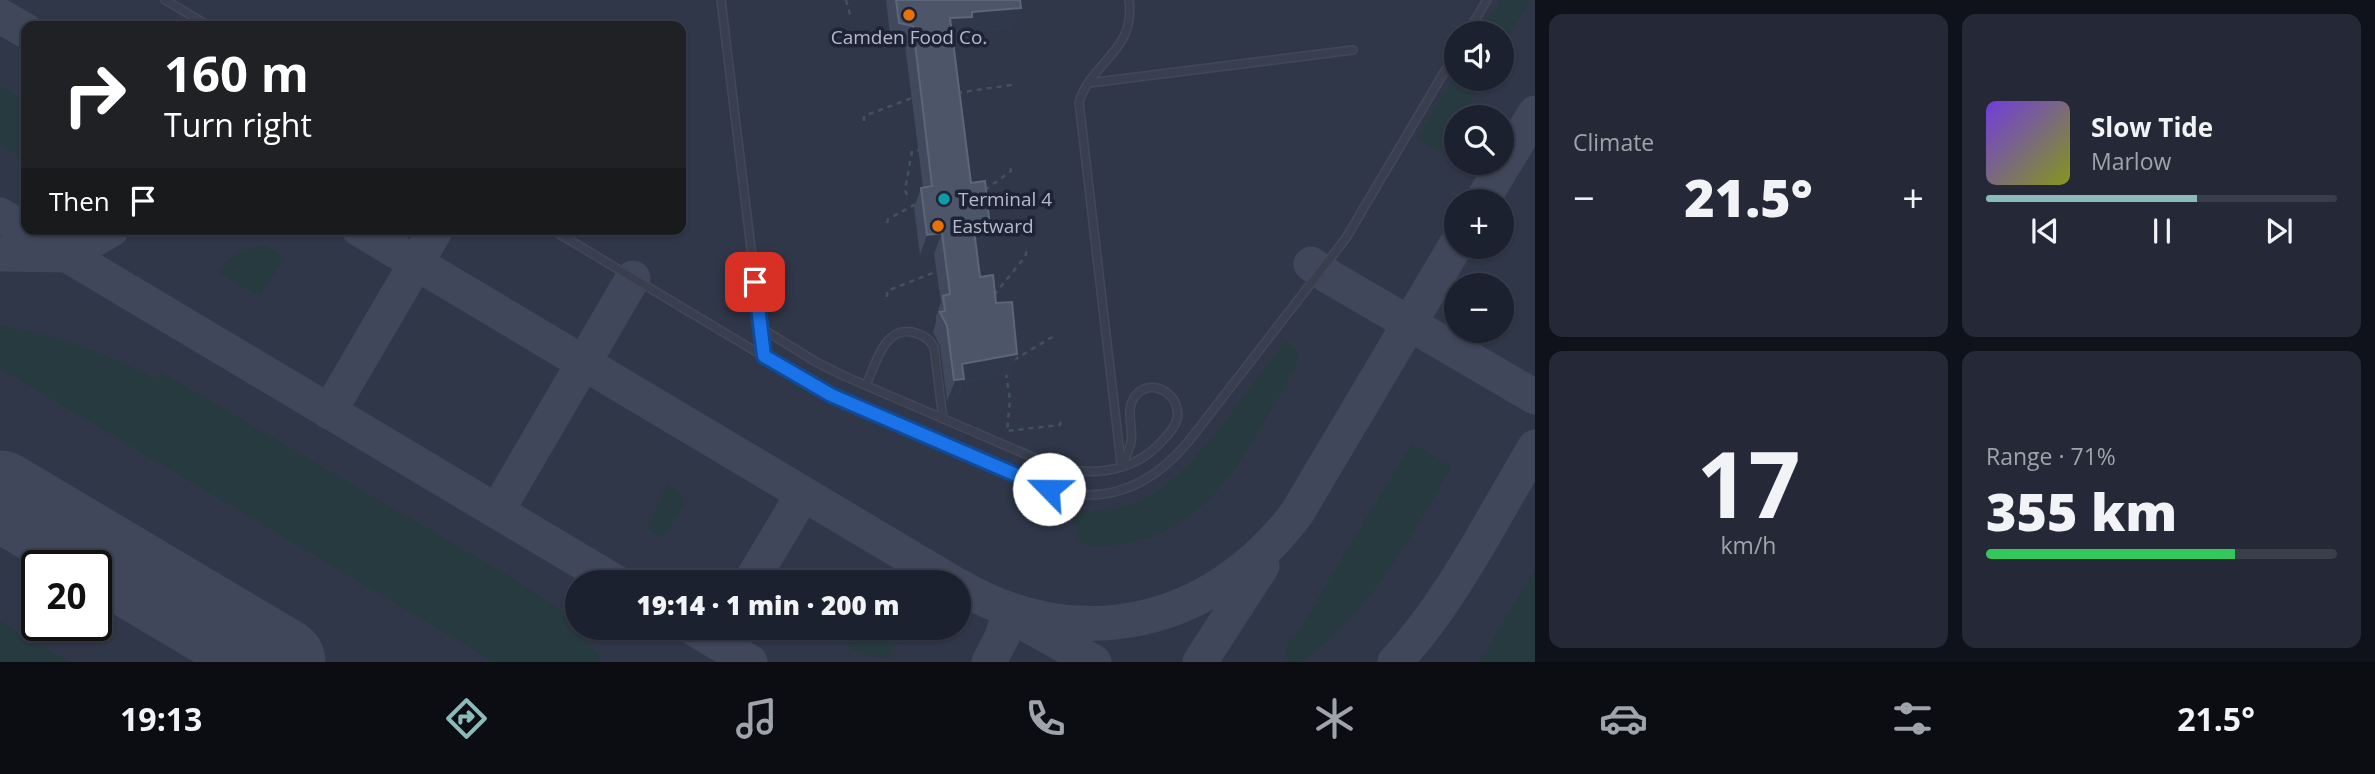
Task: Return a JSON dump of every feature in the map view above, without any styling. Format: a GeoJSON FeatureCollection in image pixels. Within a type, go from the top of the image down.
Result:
{"type":"FeatureCollection","features":[{"type":"Feature","properties":{"kind":"lane"},"geometry":{"type":"LineString","coordinates":[[165,0],[201,21]]}},
{"type":"Feature","properties":{"kind":"lane"},"geometry":{"type":"LineString","coordinates":[[721,0],[764,356]]}},
{"type":"Feature","properties":{"kind":"lane"},"geometry":{"type":"LineString","coordinates":[[1121,467],[1079,102],[1089,83],[1126,34],[1131,20],[1129,0]]}},
{"type":"Feature","properties":{"kind":"lane"},"geometry":{"type":"LineString","coordinates":[[1474,21],[1487,0]]}},
{"type":"Feature","properties":{"kind":"lane"},"geometry":{"type":"LineString","coordinates":[[1089,83],[1353,50]]}},
{"type":"Feature","properties":{"kind":"lane"},"geometry":{"type":"LineString","coordinates":[[561,235],[831,395],[1049,489],[1093,495],[1117,491],[1141,483],[1161,470],[1183,448],[1346,238],[1444,72]]}},
{"type":"Feature","properties":{"kind":"lane"},"geometry":{"type":"LineString","coordinates":[[761,328],[816,362],[1064,469],[1097,472],[1121,467],[1151,452],[1175,424],[1177,407],[1166,391],[1148,388],[1133,400],[1130,412],[1131,440],[1121,467]]}},
{"type":"Feature","properties":{"kind":"lane"},"geometry":{"type":"LineString","coordinates":[[866,385],[891,335],[903,331],[921,335],[934,346],[943,419]]}},
{"type":"Feature","properties":{"kind":"path"},"geometry":{"type":"LineString","coordinates":[[846,0],[851,18]]}},
{"type":"Feature","properties":{"kind":"path"},"geometry":{"type":"LineString","coordinates":[[951,94],[1011,85],[1012,80]]}},
{"type":"Feature","properties":{"kind":"path"},"geometry":{"type":"LineString","coordinates":[[864,121],[864,116],[918,97]]}},
{"type":"Feature","properties":{"kind":"path"},"geometry":{"type":"LineString","coordinates":[[907,195],[905,190],[912,151],[925,149]]}},
{"type":"Feature","properties":{"kind":"path"},"geometry":{"type":"LineString","coordinates":[[977,196],[1011,171],[1010,166]]}},
{"type":"Feature","properties":{"kind":"path"},"geometry":{"type":"LineString","coordinates":[[887,223],[888,219],[924,201]]}},
{"type":"Feature","properties":{"kind":"path"},"geometry":{"type":"LineString","coordinates":[[986,304],[1025,257],[1027,250]]}},
{"type":"Feature","properties":{"kind":"path"},"geometry":{"type":"LineString","coordinates":[[887,297],[887,290],[948,269]]}},
{"type":"Feature","properties":{"kind":"path"},"geometry":{"type":"LineString","coordinates":[[1012,350],[1013,360],[1020,358],[1052,337],[1052,332]]}},
{"type":"Feature","properties":{"kind":"path"},"geometry":{"type":"LineString","coordinates":[[1005,365],[1010,400],[1007,431],[1060,425],[1061,419]]}},
{"type":"Feature","properties":{"kind":"shaded area"},"geometry":{"type":"Polygon","coordinates":[[[0,0],[1535,0],[1535,662],[0,662],[0,0]]]}},
{"type":"Feature","properties":{"kind":"shaded area"},"geometry":{"type":"Polygon","coordinates":[[[1500,0],[1530,0],[1514,28],[1514,21],[1487,21],[1500,0]]]}},
{"type":"Feature","properties":{"kind":"shaded area"},"geometry":{"type":"Polygon","coordinates":[[[0,86],[21,98],[21,157],[0,144],[0,86]]]}},
{"type":"Feature","properties":{"kind":"shaded area"},"geometry":{"type":"Polygon","coordinates":[[[1446,91],[1477,91],[1468,105],[1444,105],[1444,146],[1440,152],[1417,139],[1446,91]]]}},
{"type":"Feature","properties":{"kind":"shaded area"},"geometry":{"type":"Polygon","coordinates":[[[264,245],[285,257],[260,296],[219,273],[232,257],[264,245]]]}},
{"type":"Feature","properties":{"kind":"shaded area"},"geometry":{"type":"Polygon","coordinates":[[[0,325],[80,346],[157,379],[161,372],[515,580],[565,612],[565,640],[586,640],[601,662],[494,662],[0,368],[0,325]]]}},
{"type":"Feature","properties":{"kind":"shaded area"},"geometry":{"type":"Polygon","coordinates":[[[1285,341],[1296,351],[1296,366],[1249,448],[1231,474],[1210,497],[1187,517],[1161,533],[1112,545],[1083,544],[1069,510],[1096,511],[1120,507],[1142,500],[1161,489],[1211,440],[1285,341]]]}},
{"type":"Feature","properties":{"kind":"shaded area"},"geometry":{"type":"Polygon","coordinates":[[[1412,444],[1452,466],[1404,547],[1369,596],[1327,641],[1302,662],[1284,662],[1290,636],[1295,638],[1412,444]]]}},
{"type":"Feature","properties":{"kind":"shaded area"},"geometry":{"type":"Polygon","coordinates":[[[667,484],[686,500],[663,538],[647,528],[667,484]]]}},
{"type":"Feature","properties":{"kind":"shaded area"},"geometry":{"type":"Polygon","coordinates":[[[1535,569],[1535,662],[1479,662],[1485,653],[1535,569]]]}},
{"type":"Feature","properties":{"kind":"shaded area"},"geometry":{"type":"Polygon","coordinates":[[[0,621],[21,633],[21,641],[34,641],[69,662],[0,662],[0,621]]]}},
{"type":"Feature","properties":{"kind":"shaded area"},"geometry":{"type":"Polygon","coordinates":[[[840,640],[898,640],[890,657],[882,658],[865,655],[840,640]]]}},
{"type":"Feature","properties":{"kind":"building","name":"Terminal 4"},"geometry":{"type":"Polygon","coordinates":[[[896,0],[1020,0],[1021,8],[972,12],[972,17],[950,18],[971,183],[985,181],[990,227],[974,230],[980,277],[993,275],[996,303],[1012,302],[1017,354],[962,364],[964,379],[954,380],[947,326],[940,312],[945,311],[943,296],[950,294],[942,233],[927,235],[921,188],[932,186],[913,26],[899,23],[896,0]]]}},
{"type":"Feature","properties":{"kind":"taxiway"},"geometry":{"type":"LineString","coordinates":[[0,16],[21,28]]}},
{"type":"Feature","properties":{"kind":"taxiway"},"geometry":{"type":"LineString","coordinates":[[1489,189],[1535,113]]}},
{"type":"Feature","properties":{"kind":"taxiway"},"geometry":{"type":"LineString","coordinates":[[0,215],[21,228]]}},
{"type":"Feature","properties":{"kind":"taxiway"},"geometry":{"type":"LineString","coordinates":[[34,235],[595,570]]}},
{"type":"Feature","properties":{"kind":"taxiway"},"geometry":{"type":"LineString","coordinates":[[0,254],[67,255],[102,235]]}},
{"type":"Feature","properties":{"kind":"taxiway"},"geometry":{"type":"LineString","coordinates":[[369,235],[931,570]]}},
{"type":"Feature","properties":{"kind":"taxiway"},"geometry":{"type":"LineString","coordinates":[[329,412],[432,235]]}},
{"type":"Feature","properties":{"kind":"taxiway"},"geometry":{"type":"LineString","coordinates":[[971,592],[1005,608],[1051,620],[1097,623],[1142,618],[1185,604],[1226,581],[1264,551],[1297,513],[1448,259]]}},
{"type":"Feature","properties":{"kind":"taxiway"},"geometry":{"type":"LineString","coordinates":[[1311,264],[1535,397]]}},
{"type":"Feature","properties":{"kind":"taxiway"},"geometry":{"type":"LineString","coordinates":[[497,511],[633,278]]}},
{"type":"Feature","properties":{"kind":"taxiway"},"geometry":{"type":"LineString","coordinates":[[1395,662],[1416,638],[1453,586],[1535,447]]}},
{"type":"Feature","properties":{"kind":"taxiway"},"geometry":{"type":"LineString","coordinates":[[758,570],[803,494]]}},
{"type":"Feature","properties":{"kind":"taxiway"},"geometry":{"type":"LineString","coordinates":[[1200,662],[1262,566]]}},
{"type":"Feature","properties":{"kind":"taxiway"},"geometry":{"type":"LineString","coordinates":[[989,662],[1002,637],[1010,611]]}},
{"type":"Feature","properties":{"kind":"taxiway"},"geometry":{"type":"LineString","coordinates":[[1026,624],[1094,662]]}},
{"type":"Feature","properties":{"kind":"taxiway"},"geometry":{"type":"LineString","coordinates":[[713,640],[750,662]]}},
{"type":"Feature","properties":{"kind":"runway"},"geometry":{"type":"LineString","coordinates":[[0,495],[281,662]]}},
{"type":"Feature","properties":{"kind":"place","name":"Camden Food Co."},"geometry":{"type":"Point","coordinates":[909,15]}},
{"type":"Feature","properties":{"kind":"place","name":"Terminal 4"},"geometry":{"type":"Point","coordinates":[944,199]}},
{"type":"Feature","properties":{"kind":"place","name":"Eastward"},"geometry":{"type":"Point","coordinates":[938,226]}},
{"type":"Feature","properties":{"kind":"route"},"geometry":{"type":"LineString","coordinates":[[755,282],[764,356],[831,395],[1049,489]]}}]}
